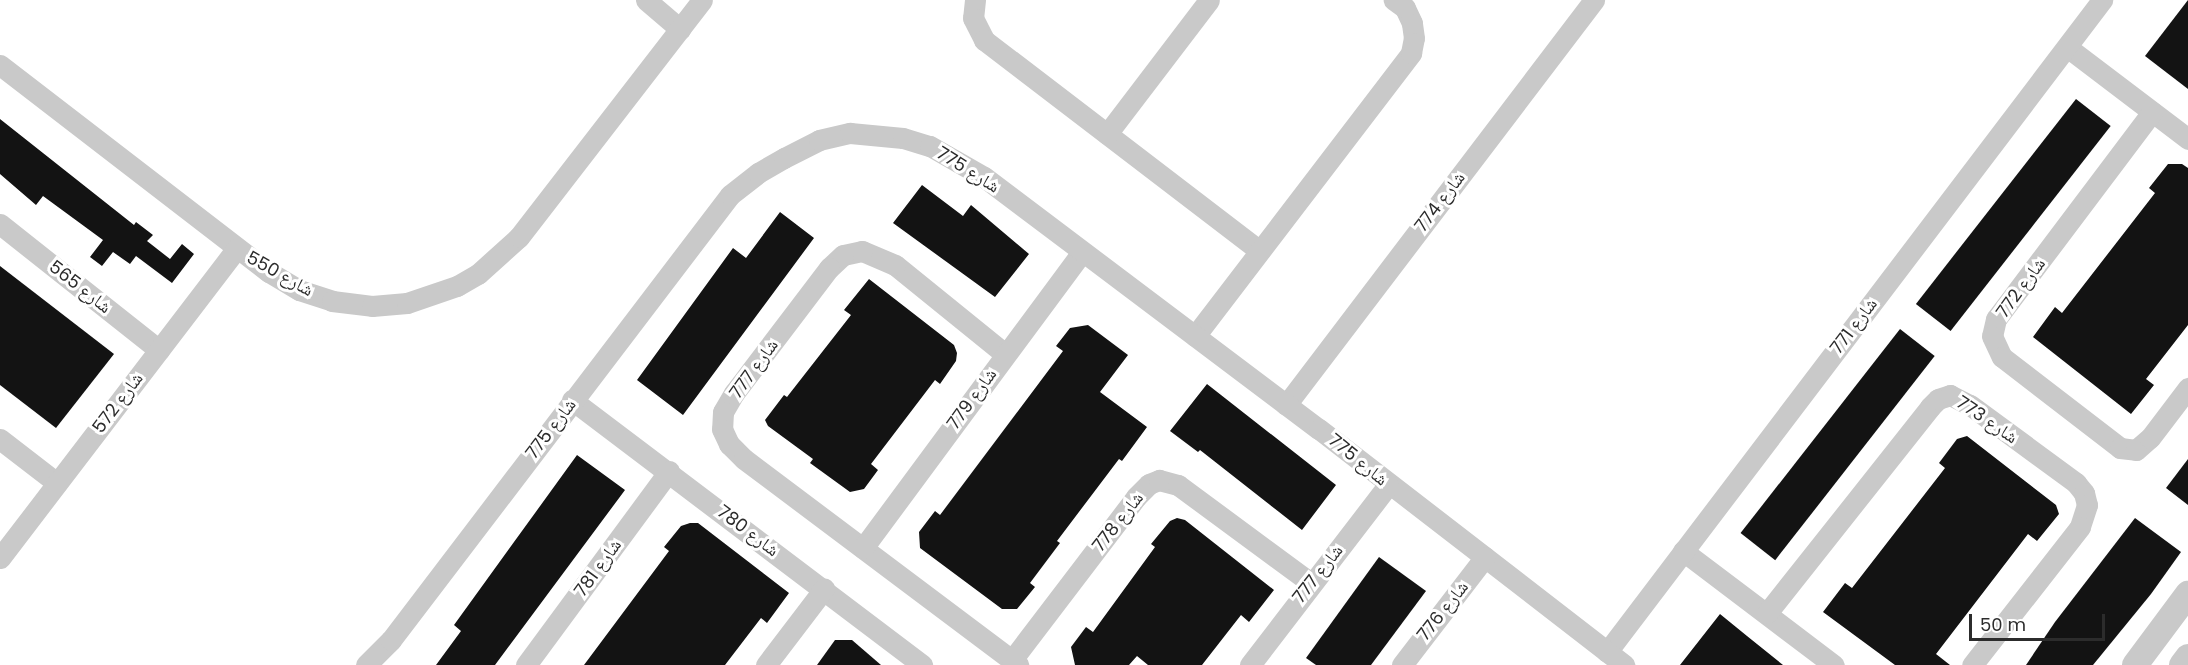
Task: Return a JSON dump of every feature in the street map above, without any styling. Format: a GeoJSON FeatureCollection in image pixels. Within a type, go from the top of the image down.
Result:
{"type":"FeatureCollection","features":[{"type":"Feature","properties":{"kind":"street"},"geometry":{"type":"LineString","coordinates":[[646,0],[680,29]]}},
{"type":"Feature","properties":{"kind":"street","name":"شارع 550"},"geometry":{"type":"LineString","coordinates":[[0,65],[236,249],[299,290],[332,301],[372,306],[407,303],[457,286],[496,260],[519,237],[702,0]]}},
{"type":"Feature","properties":{"kind":"street"},"geometry":{"type":"LineString","coordinates":[[975,0],[973,18],[984,40],[1260,251]]}},
{"type":"Feature","properties":{"kind":"street"},"geometry":{"type":"LineString","coordinates":[[1107,134],[1209,0]]}},
{"type":"Feature","properties":{"kind":"street"},"geometry":{"type":"LineString","coordinates":[[1195,336],[1411,53],[1414,38],[1412,22],[1405,8],[1394,0]]}},
{"type":"Feature","properties":{"kind":"street","name":"شارع 774"},"geometry":{"type":"LineString","coordinates":[[1287,405],[1594,0]]}},
{"type":"Feature","properties":{"kind":"street","name":"شارع 771"},"geometry":{"type":"LineString","coordinates":[[1607,652],[2102,0]]}},
{"type":"Feature","properties":{"kind":"street"},"geometry":{"type":"LineString","coordinates":[[2067,47],[2188,139]]}},
{"type":"Feature","properties":{"kind":"street","name":"شارع 772"},"geometry":{"type":"LineString","coordinates":[[2152,112],[1996,319],[1992,336],[2002,357],[2120,448],[2136,450],[2150,438],[2188,388]]}},
{"type":"Feature","properties":{"kind":"street","name":"شارع 775"},"geometry":{"type":"LineString","coordinates":[[366,665],[391,640],[730,195],[758,172],[819,140],[850,134],[878,134],[930,146],[984,177],[1287,405],[1624,665]]}},
{"type":"Feature","properties":{"kind":"street","name":"شارع 565"},"geometry":{"type":"LineString","coordinates":[[0,224],[159,350]]}},
{"type":"Feature","properties":{"kind":"street","name":"شارع 572"},"geometry":{"type":"LineString","coordinates":[[0,558],[236,249]]}},
{"type":"Feature","properties":{"kind":"street","name":"شارع 777"},"geometry":{"type":"LineString","coordinates":[[1005,354],[895,265],[862,251],[843,255],[829,268],[734,393],[723,412],[722,429],[729,444],[744,459],[1015,663]]}},
{"type":"Feature","properties":{"kind":"street","name":"شارع 779"},"geometry":{"type":"LineString","coordinates":[[863,548],[1082,252]]}},
{"type":"Feature","properties":{"kind":"street","name":"شارع 773"},"geometry":{"type":"LineString","coordinates":[[1767,613],[1930,407],[1938,399],[1950,395],[1960,399],[2076,483],[2084,493],[2087,505],[2080,527],[1972,665]]}},
{"type":"Feature","properties":{"kind":"street","name":"شارع 780"},"geometry":{"type":"LineString","coordinates":[[573,400],[922,665]]}},
{"type":"Feature","properties":{"kind":"street"},"geometry":{"type":"LineString","coordinates":[[0,439],[57,483]]}},
{"type":"Feature","properties":{"kind":"street","name":"شارع 781"},"geometry":{"type":"LineString","coordinates":[[526,665],[669,471]]}},
{"type":"Feature","properties":{"kind":"street","name":"شارع 778"},"geometry":{"type":"LineString","coordinates":[[1015,663],[1136,497],[1149,484],[1159,480],[1178,485],[1311,583]]}},
{"type":"Feature","properties":{"kind":"street","name":"شارع 777"},"geometry":{"type":"LineString","coordinates":[[1250,665],[1311,583],[1389,485]]}},
{"type":"Feature","properties":{"kind":"street"},"geometry":{"type":"LineString","coordinates":[[1683,551],[1834,665]]}},
{"type":"Feature","properties":{"kind":"street","name":"شارع 776"},"geometry":{"type":"LineString","coordinates":[[1402,665],[1485,557]]}},
{"type":"Feature","properties":{"kind":"street"},"geometry":{"type":"LineString","coordinates":[[766,665],[824,589]]}},
{"type":"Feature","properties":{"kind":"street"},"geometry":{"type":"LineString","coordinates":[[2135,665],[2188,594]]}},
{"type":"Feature","properties":{"kind":"street","name":"شارع 775"},"geometry":{"type":"LineString","coordinates":[[378,665],[391,640]]}},
{"type":"Feature","properties":{"kind":"street"},"geometry":{"type":"LineString","coordinates":[[2182,665],[2188,657]]}},
{"type":"Feature","properties":{"kind":"building"},"geometry":{"type":"Polygon","coordinates":[[[2188,0],[2188,89],[2145,56],[2188,0]]]}},
{"type":"Feature","properties":{"kind":"building"},"geometry":{"type":"Polygon","coordinates":[[[2076,99],[2111,126],[1951,331],[1916,304],[2076,99]]]}},
{"type":"Feature","properties":{"kind":"building"},"geometry":{"type":"Polygon","coordinates":[[[0,119],[134,225],[136,222],[153,235],[147,241],[170,259],[182,244],[194,254],[172,283],[136,256],[130,264],[113,252],[102,266],[90,257],[103,240],[43,196],[36,205],[0,174],[0,119]]]}},
{"type":"Feature","properties":{"kind":"building"},"geometry":{"type":"Polygon","coordinates":[[[2168,164],[2182,164],[2188,168],[2188,325],[2146,379],[2154,385],[2131,414],[2033,337],[2055,307],[2062,313],[2155,193],[2149,188],[2168,164]]]}},
{"type":"Feature","properties":{"kind":"building"},"geometry":{"type":"Polygon","coordinates":[[[922,185],[963,216],[971,205],[1029,254],[995,297],[893,223],[922,185]]]}},
{"type":"Feature","properties":{"kind":"building"},"geometry":{"type":"Polygon","coordinates":[[[780,212],[814,238],[683,415],[637,380],[733,248],[746,258],[780,212]]]}},
{"type":"Feature","properties":{"kind":"building"},"geometry":{"type":"Polygon","coordinates":[[[0,266],[114,354],[56,428],[0,385],[0,266]]]}},
{"type":"Feature","properties":{"kind":"building"},"geometry":{"type":"Polygon","coordinates":[[[869,279],[954,345],[957,353],[956,361],[940,384],[935,380],[871,464],[878,470],[864,489],[850,492],[810,463],[813,459],[768,426],[765,420],[784,395],[787,397],[851,315],[844,310],[869,279]]]}},
{"type":"Feature","properties":{"kind":"building"},"geometry":{"type":"Polygon","coordinates":[[[1088,325],[1128,355],[1100,392],[1147,427],[1122,461],[1119,459],[1057,541],[1060,543],[1030,583],[1035,587],[1017,609],[1002,609],[920,548],[919,532],[935,511],[940,515],[1063,351],[1056,346],[1070,328],[1088,325]]]}},
{"type":"Feature","properties":{"kind":"building"},"geometry":{"type":"Polygon","coordinates":[[[1900,329],[1935,356],[1775,560],[1741,533],[1900,329]]]}},
{"type":"Feature","properties":{"kind":"building"},"geometry":{"type":"Polygon","coordinates":[[[1207,384],[1336,485],[1302,530],[1200,450],[1198,452],[1170,431],[1207,384]]]}},
{"type":"Feature","properties":{"kind":"building"},"geometry":{"type":"Polygon","coordinates":[[[1967,436],[2056,505],[2059,514],[2037,541],[2028,534],[1936,654],[1950,665],[1895,665],[1823,612],[1845,583],[1852,588],[1945,468],[1939,463],[1957,439],[1967,436]]]}},
{"type":"Feature","properties":{"kind":"building"},"geometry":{"type":"Polygon","coordinates":[[[577,455],[625,490],[495,665],[436,665],[461,631],[454,625],[577,455]]]}},
{"type":"Feature","properties":{"kind":"building"},"geometry":{"type":"Polygon","coordinates":[[[2188,459],[2188,505],[2166,488],[2188,459]]]}},
{"type":"Feature","properties":{"kind":"building"},"geometry":{"type":"Polygon","coordinates":[[[1177,518],[1185,520],[1274,590],[1249,622],[1241,615],[1202,665],[1148,665],[1137,656],[1129,665],[1075,665],[1071,647],[1086,627],[1093,632],[1155,547],[1151,544],[1170,521],[1177,518]]]}},
{"type":"Feature","properties":{"kind":"building"},"geometry":{"type":"Polygon","coordinates":[[[2135,518],[2181,552],[2151,594],[2093,665],[2026,665],[2055,622],[2135,518]]]}},
{"type":"Feature","properties":{"kind":"building"},"geometry":{"type":"Polygon","coordinates":[[[698,523],[789,593],[767,623],[761,618],[725,665],[584,665],[669,551],[664,547],[681,526],[698,523]]]}},
{"type":"Feature","properties":{"kind":"building"},"geometry":{"type":"Polygon","coordinates":[[[1379,557],[1426,591],[1371,665],[1316,665],[1306,658],[1379,557]]]}},
{"type":"Feature","properties":{"kind":"building"},"geometry":{"type":"Polygon","coordinates":[[[1720,614],[1747,636],[1783,665],[1680,665],[1720,614]]]}},
{"type":"Feature","properties":{"kind":"building"},"geometry":{"type":"Polygon","coordinates":[[[835,640],[852,640],[881,665],[817,665],[835,640]]]}}]}
